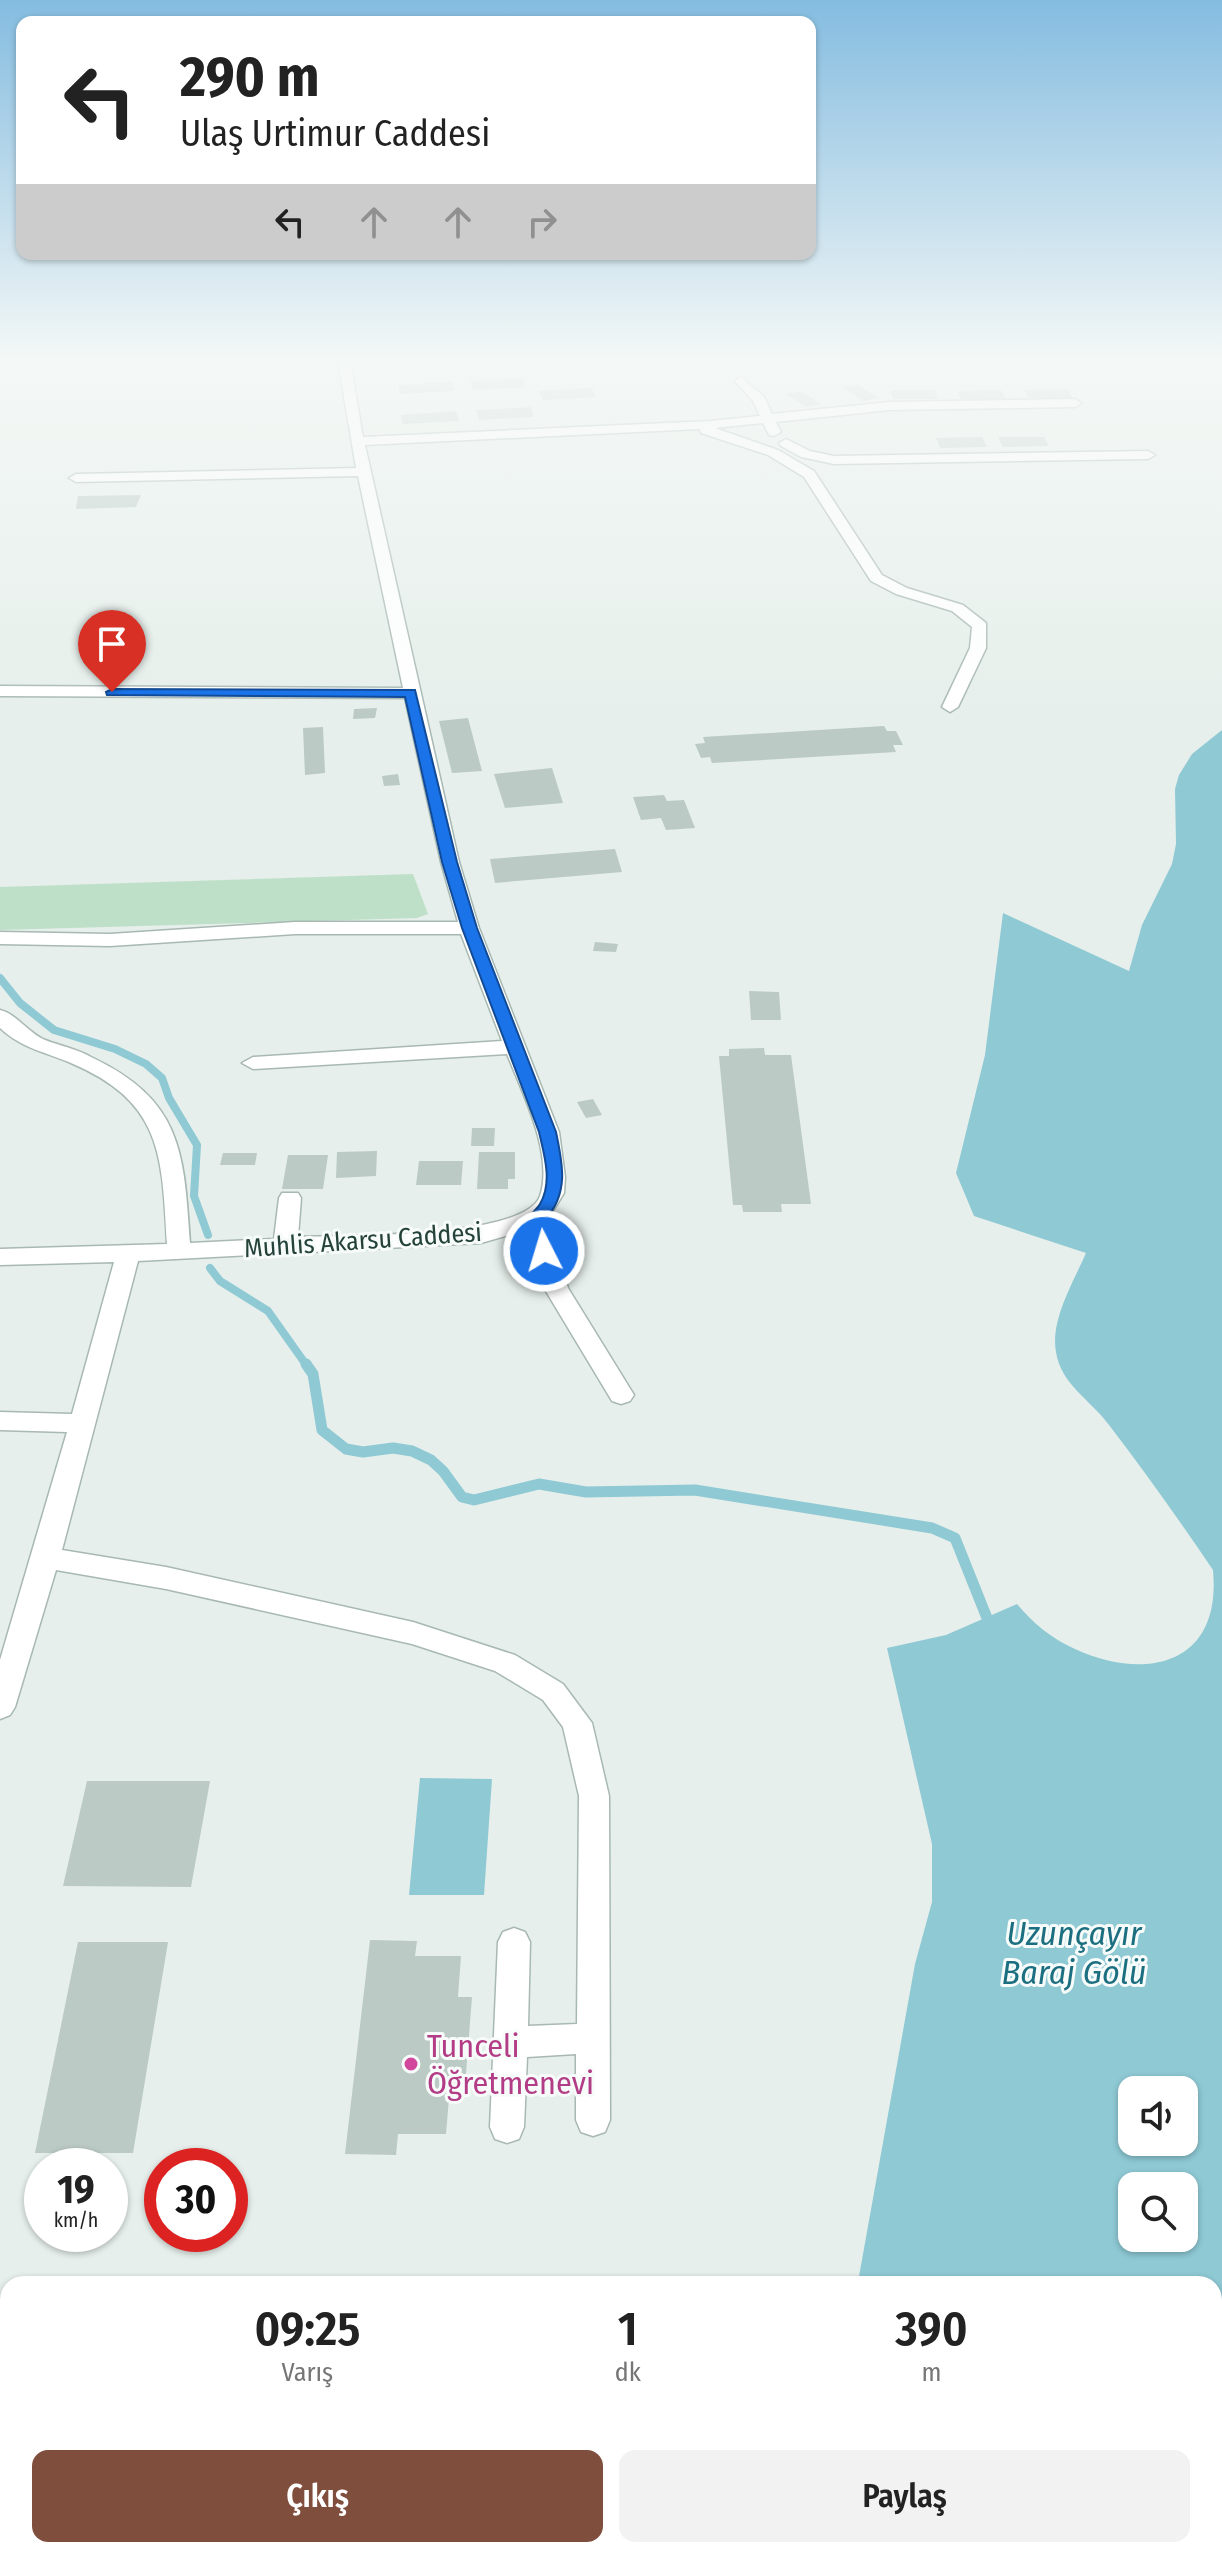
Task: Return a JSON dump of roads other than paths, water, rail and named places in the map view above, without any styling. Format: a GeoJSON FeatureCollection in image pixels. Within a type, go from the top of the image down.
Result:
{"type":"FeatureCollection","features":[{"type":"Feature","properties":{"kind":"street"},"geometry":{"type":"LineString","coordinates":[[366,480],[410,693],[450,862],[469,928],[548,1132],[555,1167],[555,1186],[549,1205],[536,1219],[556,1288],[621,1395]]}},
{"type":"Feature","properties":{"kind":"street"},"geometry":{"type":"LineString","coordinates":[[813,480],[876,578],[890,588],[954,605],[972,616],[980,626],[978,648],[950,707]]}},
{"type":"Feature","properties":{"kind":"street"},"geometry":{"type":"LineString","coordinates":[[0,691],[410,693]]}},
{"type":"Feature","properties":{"kind":"street"},"geometry":{"type":"LineString","coordinates":[[0,938],[110,940],[295,928],[469,928]]}},
{"type":"Feature","properties":{"kind":"street"},"geometry":{"type":"LineString","coordinates":[[0,1016],[23,1037],[87,1062],[123,1084],[154,1113],[171,1150],[179,1251]]}},
{"type":"Feature","properties":{"kind":"street"},"geometry":{"type":"LineString","coordinates":[[253,1063],[515,1047]]}},
{"type":"Feature","properties":{"kind":"street"},"geometry":{"type":"LineString","coordinates":[[285,1246],[290,1198]]}},
{"type":"Feature","properties":{"kind":"street","name":"Muhlis Akarsu Caddesi"},"geometry":{"type":"LineString","coordinates":[[0,1257],[128,1254],[481,1235],[515,1228],[536,1219]]}},
{"type":"Feature","properties":{"kind":"street"},"geometry":{"type":"LineString","coordinates":[[0,1707],[46,1558],[128,1254]]}},
{"type":"Feature","properties":{"kind":"street"},"geometry":{"type":"LineString","coordinates":[[0,1421],[83,1423]]}},
{"type":"Feature","properties":{"kind":"street"},"geometry":{"type":"LineString","coordinates":[[46,1558],[166,1578],[413,1633],[505,1663],[553,1692],[577,1723],[594,1796],[593,2120]]}},
{"type":"Feature","properties":{"kind":"street"},"geometry":{"type":"LineString","coordinates":[[507,2127],[514,1942]]}},
{"type":"Feature","properties":{"kind":"street"},"geometry":{"type":"LineString","coordinates":[[509,2043],[593,2038]]}},
{"type":"Feature","properties":{"kind":"water","name":"Uzunçayır Baraj Gölü"},"geometry":{"type":"Polygon","coordinates":[[[1222,730],[1222,2276],[859,2276],[915,1964],[932,1902],[932,1844],[887,1648],[946,1635],[1017,1604],[1043,1630],[1075,1649],[1126,1664],[1150,1663],[1172,1658],[1191,1646],[1205,1628],[1212,1603],[1213,1570],[1136,1461],[1102,1416],[1070,1383],[1059,1364],[1056,1327],[1086,1253],[974,1216],[956,1173],[985,1055],[1003,913],[1129,971],[1142,925],[1172,864],[1176,844],[1175,789],[1179,775],[1192,754],[1222,730]]]}},
{"type":"Feature","properties":{"kind":"water"},"geometry":{"type":"Polygon","coordinates":[[[420,1778],[492,1779],[484,1895],[409,1895],[420,1778]]]}},
{"type":"Feature","properties":{"kind":"waterway"},"geometry":{"type":"LineString","coordinates":[[0,978],[20,1003],[54,1030],[115,1049],[146,1064],[162,1078],[169,1098],[197,1145],[194,1196],[208,1235]]}},
{"type":"Feature","properties":{"kind":"waterway"},"geometry":{"type":"LineString","coordinates":[[210,1268],[220,1281],[268,1311],[307,1366]]}},
{"type":"Feature","properties":{"kind":"waterway"},"geometry":{"type":"LineString","coordinates":[[306,1364],[313,1374],[322,1430],[346,1449],[363,1452],[393,1448],[412,1451],[431,1460],[462,1497],[474,1500],[539,1484],[586,1492],[695,1490],[932,1528],[955,1538],[991,1628]]}},
{"type":"Feature","properties":{"kind":"place","name":"Tunceli Öğretmenevi"},"geometry":{"type":"Point","coordinates":[411,2064]}}]}
